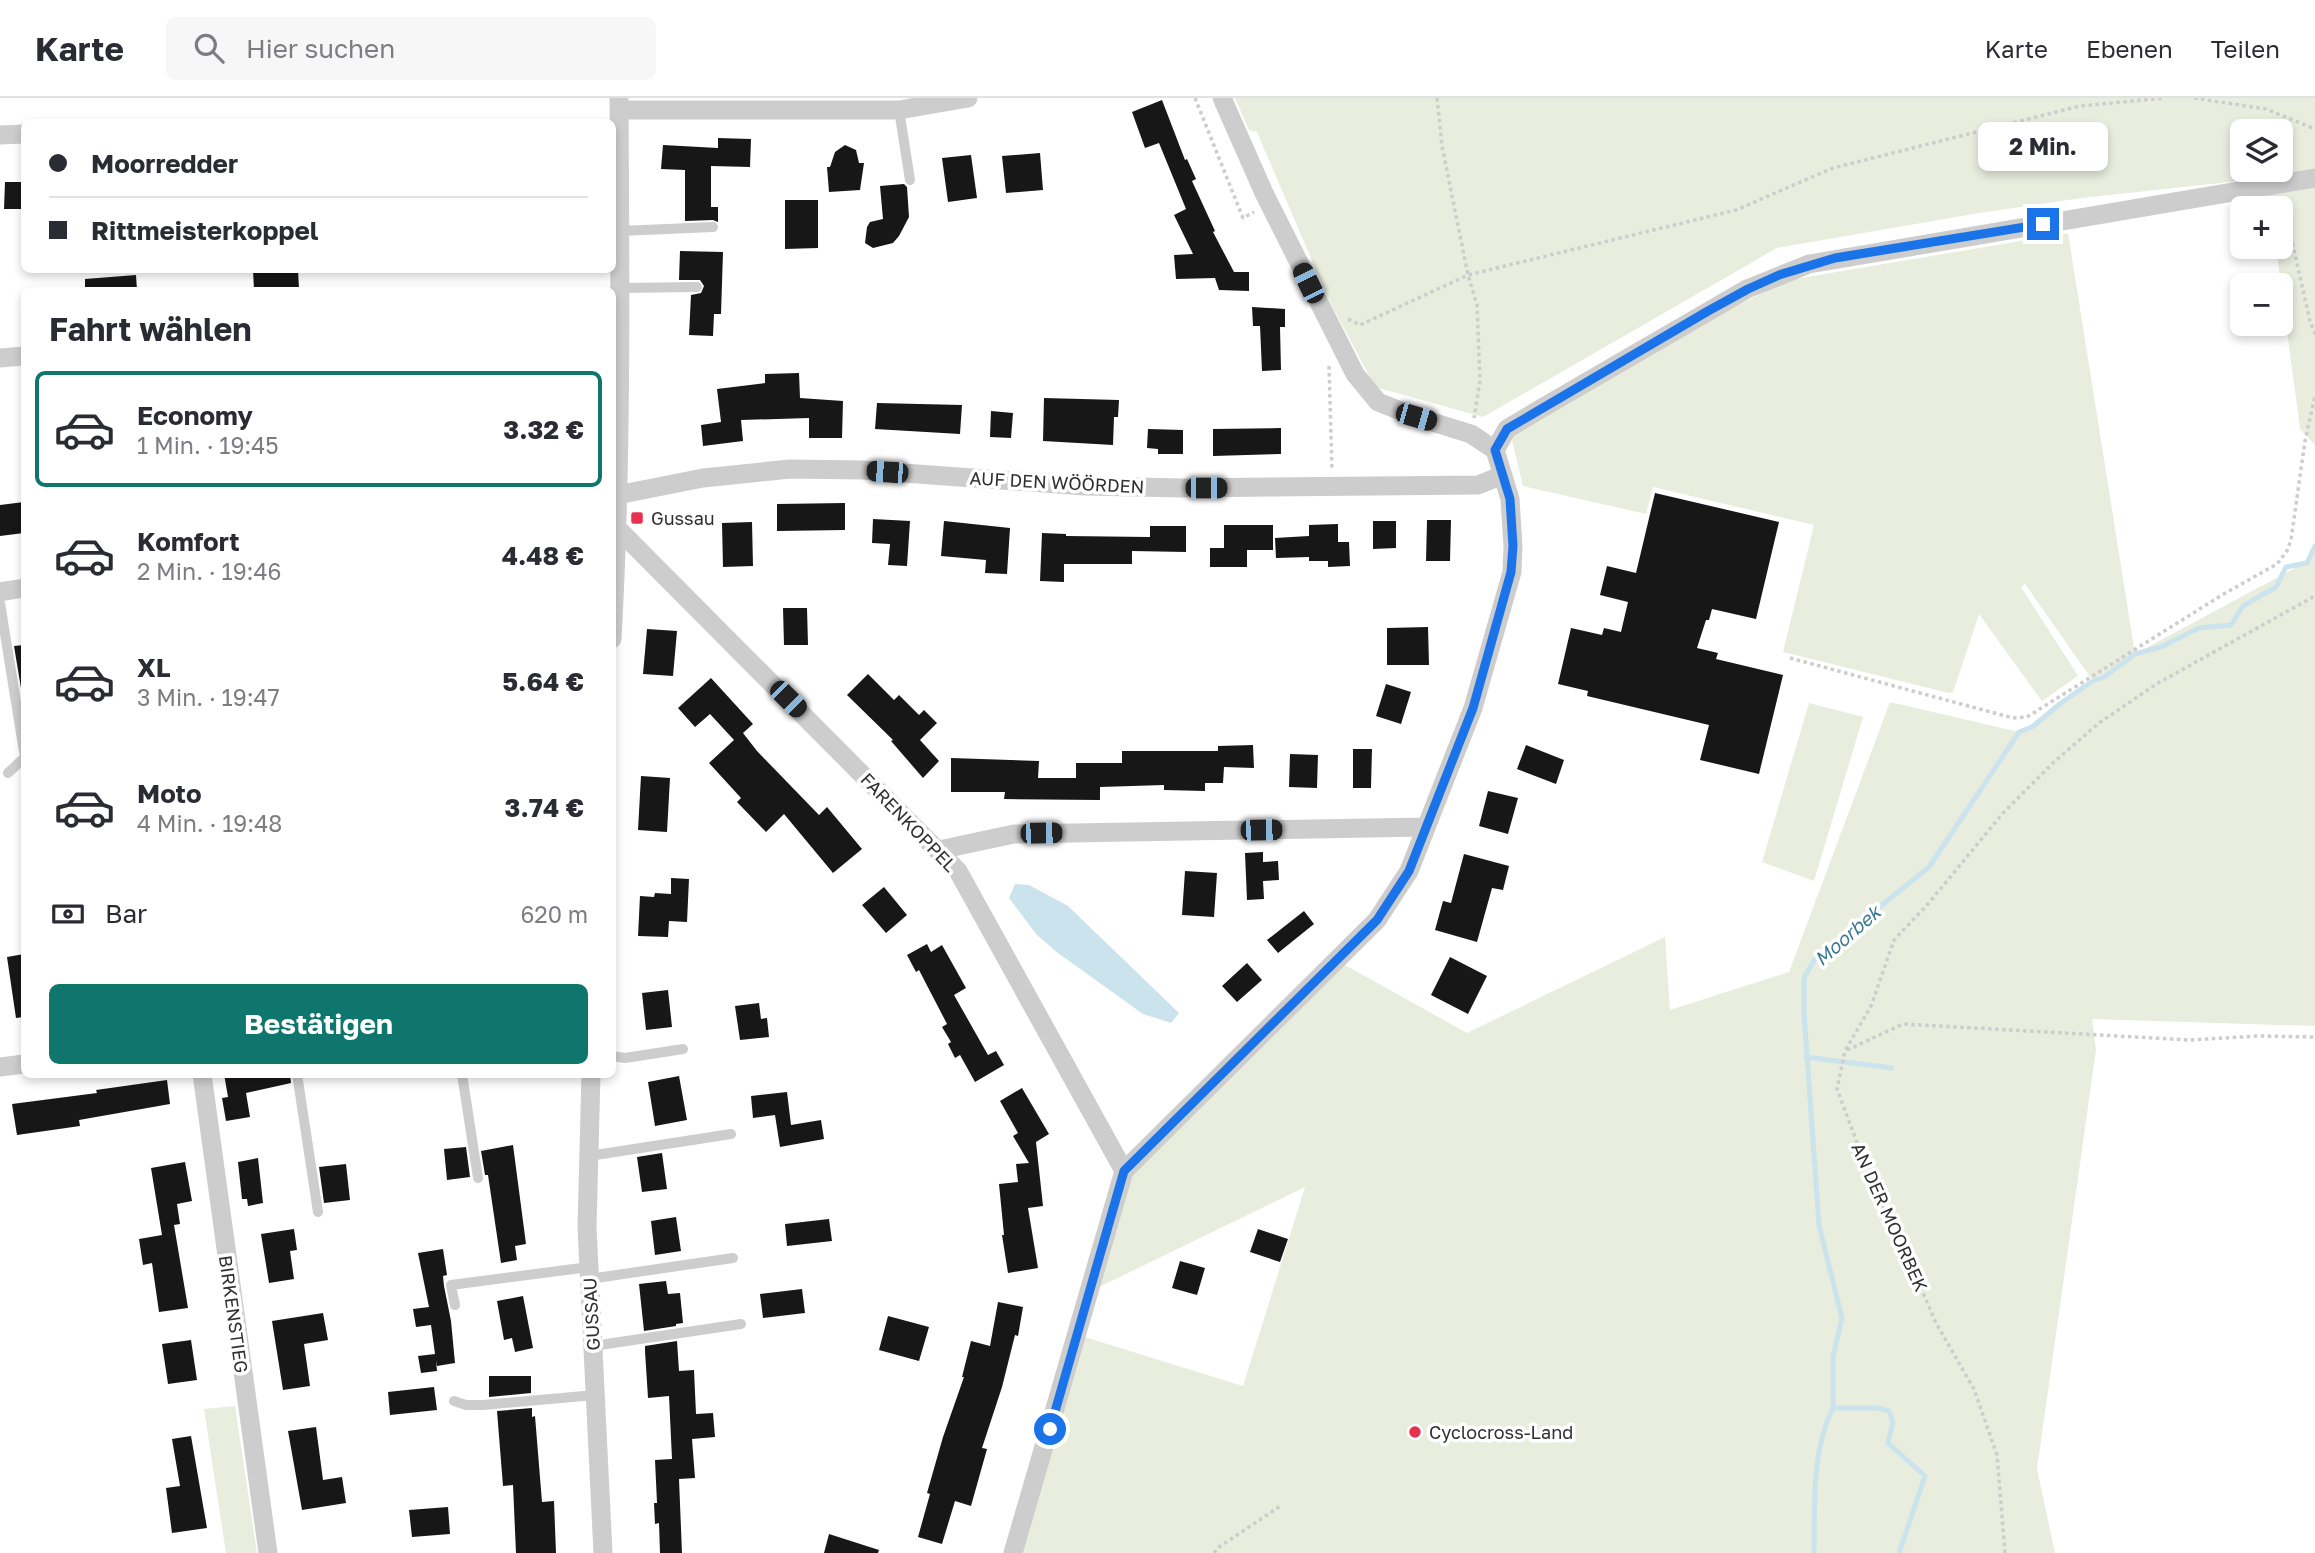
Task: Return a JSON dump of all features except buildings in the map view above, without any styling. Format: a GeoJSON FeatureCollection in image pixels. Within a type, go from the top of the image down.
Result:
{"type":"FeatureCollection","features":[{"type":"Feature","properties":{"kind":"street"},"geometry":{"type":"LineString","coordinates":[[616,430],[620,231],[616,132],[619,104],[899,110],[968,98]]}},
{"type":"Feature","properties":{"kind":"street"},"geometry":{"type":"LineString","coordinates":[[1013,1553],[1124,1171],[1377,920],[1409,871],[1473,708],[1511,572],[1513,546],[1510,499],[1495,450],[1471,434],[1378,402],[1355,374],[1269,204],[1222,98]]}},
{"type":"Feature","properties":{"kind":"street"},"geometry":{"type":"LineString","coordinates":[[0,135],[21,134]]}},
{"type":"Feature","properties":{"kind":"street"},"geometry":{"type":"LineString","coordinates":[[1495,450],[1507,429],[1542,408],[1748,289],[1809,264],[2315,178]]}},
{"type":"Feature","properties":{"kind":"street"},"geometry":{"type":"LineString","coordinates":[[0,358],[21,356]]}},
{"type":"Feature","properties":{"kind":"street","name":"AUF DEN WÖÖRDEN"},"geometry":{"type":"LineString","coordinates":[[616,496],[704,478],[790,469],[862,470],[1085,486],[1333,488],[1478,485],[1503,475]]}},
{"type":"Feature","properties":{"kind":"street"},"geometry":{"type":"LineString","coordinates":[[616,507],[616,566]]}},
{"type":"Feature","properties":{"kind":"street","name":"FARENKOPPEL"},"geometry":{"type":"LineString","coordinates":[[618,529],[958,871],[1124,1171]]}},
{"type":"Feature","properties":{"kind":"street"},"geometry":{"type":"LineString","coordinates":[[0,592],[21,588]]}},
{"type":"Feature","properties":{"kind":"street"},"geometry":{"type":"LineString","coordinates":[[939,850],[1014,834],[1426,827]]}},
{"type":"Feature","properties":{"kind":"street"},"geometry":{"type":"LineString","coordinates":[[0,1068],[21,1064]]}},
{"type":"Feature","properties":{"kind":"street","name":"BIRKENSTIEG"},"geometry":{"type":"LineString","coordinates":[[203,1078],[268,1553]]}},
{"type":"Feature","properties":{"kind":"street","name":"GUSSAU"},"geometry":{"type":"LineString","coordinates":[[591,1078],[587,1227],[603,1553]]}},
{"type":"Feature","properties":{"kind":"lane"},"geometry":{"type":"LineString","coordinates":[[899,110],[910,180]]}},
{"type":"Feature","properties":{"kind":"lane"},"geometry":{"type":"LineString","coordinates":[[620,231],[712,227]]}},
{"type":"Feature","properties":{"kind":"lane"},"geometry":{"type":"LineString","coordinates":[[618,297],[697,287]]}},
{"type":"Feature","properties":{"kind":"lane"},"geometry":{"type":"LineString","coordinates":[[0,603],[21,733]]}},
{"type":"Feature","properties":{"kind":"lane"},"geometry":{"type":"LineString","coordinates":[[8,773],[21,761]]}},
{"type":"Feature","properties":{"kind":"lane"},"geometry":{"type":"LineString","coordinates":[[616,1057],[625,1058],[683,1048]]}},
{"type":"Feature","properties":{"kind":"lane"},"geometry":{"type":"LineString","coordinates":[[299,1078],[318,1212]]}},
{"type":"Feature","properties":{"kind":"lane"},"geometry":{"type":"LineString","coordinates":[[463,1078],[478,1178]]}},
{"type":"Feature","properties":{"kind":"lane"},"geometry":{"type":"LineString","coordinates":[[589,1156],[731,1134]]}},
{"type":"Feature","properties":{"kind":"lane"},"geometry":{"type":"LineString","coordinates":[[455,1304],[451,1285],[733,1258]]}},
{"type":"Feature","properties":{"kind":"lane"},"geometry":{"type":"LineString","coordinates":[[593,1346],[741,1324]]}},
{"type":"Feature","properties":{"kind":"lane"},"geometry":{"type":"LineString","coordinates":[[454,1401],[466,1405],[483,1405],[595,1395]]}},
{"type":"Feature","properties":{"kind":"path"},"geometry":{"type":"LineString","coordinates":[[1195,98],[1243,218],[1269,204]]}},
{"type":"Feature","properties":{"kind":"path"},"geometry":{"type":"LineString","coordinates":[[1437,98],[1441,146],[1468,275],[1477,305],[1480,381],[1471,434]]}},
{"type":"Feature","properties":{"kind":"path"},"geometry":{"type":"LineString","coordinates":[[1320,307],[1360,325],[1468,275],[1736,210],[1833,168],[2080,106],[2164,98]]}},
{"type":"Feature","properties":{"kind":"path"},"geometry":{"type":"LineString","coordinates":[[2194,98],[2266,109],[2315,129]]}},
{"type":"Feature","properties":{"kind":"path"},"geometry":{"type":"LineString","coordinates":[[2279,183],[2315,334]]}},
{"type":"Feature","properties":{"kind":"path"},"geometry":{"type":"LineString","coordinates":[[1329,363],[1333,488]]}},
{"type":"Feature","properties":{"kind":"path"},"geometry":{"type":"LineString","coordinates":[[1790,658],[2013,718],[2026,718],[2222,594],[2277,564],[2291,540],[2305,441],[2315,396]]}},
{"type":"Feature","properties":{"kind":"path"},"geometry":{"type":"LineString","coordinates":[[1845,1051],[1871,1006],[1894,940],[1928,904],[2003,813],[2054,762],[2099,723],[2158,683],[2315,596]]}},
{"type":"Feature","properties":{"kind":"path"},"geometry":{"type":"LineString","coordinates":[[1845,1051],[1903,1024],[2189,1040],[2259,1036],[2315,1037]]}},
{"type":"Feature","properties":{"kind":"path","name":"AN DER MOORBEK"},"geometry":{"type":"LineString","coordinates":[[1845,1051],[1837,1089],[1877,1196],[1936,1323],[1974,1389],[1997,1455],[2005,1553]]}},
{"type":"Feature","properties":{"kind":"path"},"geometry":{"type":"LineString","coordinates":[[1214,1553],[1282,1505]]}},
{"type":"Feature","properties":{"kind":"shaded area"},"geometry":{"type":"Polygon","coordinates":[[[1235,98],[2315,98],[2315,445],[2300,429],[2288,336],[2293,336],[2293,273],[2279,273],[2278,259],[2293,259],[2293,196],[2268,196],[2267,182],[2293,182],[2293,119],[2230,119],[2230,182],[2082,198],[1979,213],[1777,248],[1483,417],[1375,387],[1329,300],[1257,132],[1249,130],[1235,98]]]}},
{"type":"Feature","properties":{"kind":"shaded area"},"geometry":{"type":"Polygon","coordinates":[[[2068,233],[2135,654],[2310,560],[2315,546],[2315,1026],[2092,1019],[2096,1050],[2037,1469],[2055,1553],[1019,1553],[1078,1335],[1243,1386],[1305,1187],[1091,1291],[1124,1171],[1336,960],[1467,1033],[1665,937],[1670,1010],[1789,972],[1890,702],[2019,732],[2093,681],[2025,584],[2021,587],[2078,676],[2042,701],[1979,614],[1953,692],[1949,693],[1783,652],[1814,525],[1653,487],[1646,514],[1523,486],[1511,436],[1672,338],[1789,280],[2068,233]]]}},
{"type":"Feature","properties":{"kind":"shaded area"},"geometry":{"type":"Polygon","coordinates":[[[1809,703],[1863,717],[1814,881],[1762,862],[1809,703]]]}},
{"type":"Feature","properties":{"kind":"shaded area"},"geometry":{"type":"Polygon","coordinates":[[[235,1406],[257,1553],[226,1553],[204,1409],[235,1406]]]}},
{"type":"Feature","properties":{"kind":"water"},"geometry":{"type":"Polygon","coordinates":[[[1015,884],[1029,885],[1068,906],[1179,1013],[1171,1023],[1143,1014],[1037,935],[1009,898],[1015,884]]]}},
{"type":"Feature","properties":{"kind":"waterway","name":"Moorbek"},"geometry":{"type":"LineString","coordinates":[[1899,1553],[1925,1476],[1888,1443],[1893,1422],[1889,1411],[1876,1408],[1833,1408],[1833,1357],[1842,1318],[1819,1225],[1804,1013],[1804,978],[1814,960],[1929,867],[2019,732],[2032,727],[2061,703],[2135,654],[2161,647],[2199,628],[2231,625],[2243,606],[2276,587],[2286,567],[2307,563],[2315,546]]}},
{"type":"Feature","properties":{"kind":"waterway"},"geometry":{"type":"LineString","coordinates":[[1806,1057],[1892,1068]]}},
{"type":"Feature","properties":{"kind":"waterway"},"geometry":{"type":"LineString","coordinates":[[1814,1553],[1818,1461],[1821,1442],[1833,1408]]}},
{"type":"Feature","properties":{"kind":"place","name":"Gussau"},"geometry":{"type":"Point","coordinates":[637,518]}},
{"type":"Feature","properties":{"kind":"place","name":"Cyclocross-Land"},"geometry":{"type":"Point","coordinates":[1415,1432]}},
{"type":"Feature","properties":{"kind":"route"},"geometry":{"type":"LineString","coordinates":[[1050,1429],[1124,1171],[1377,920],[1409,871],[1473,708],[1511,572],[1513,546],[1510,499],[1495,450],[1507,429],[1708,311],[1779,275],[1835,258],[2043,224]]}}]}
